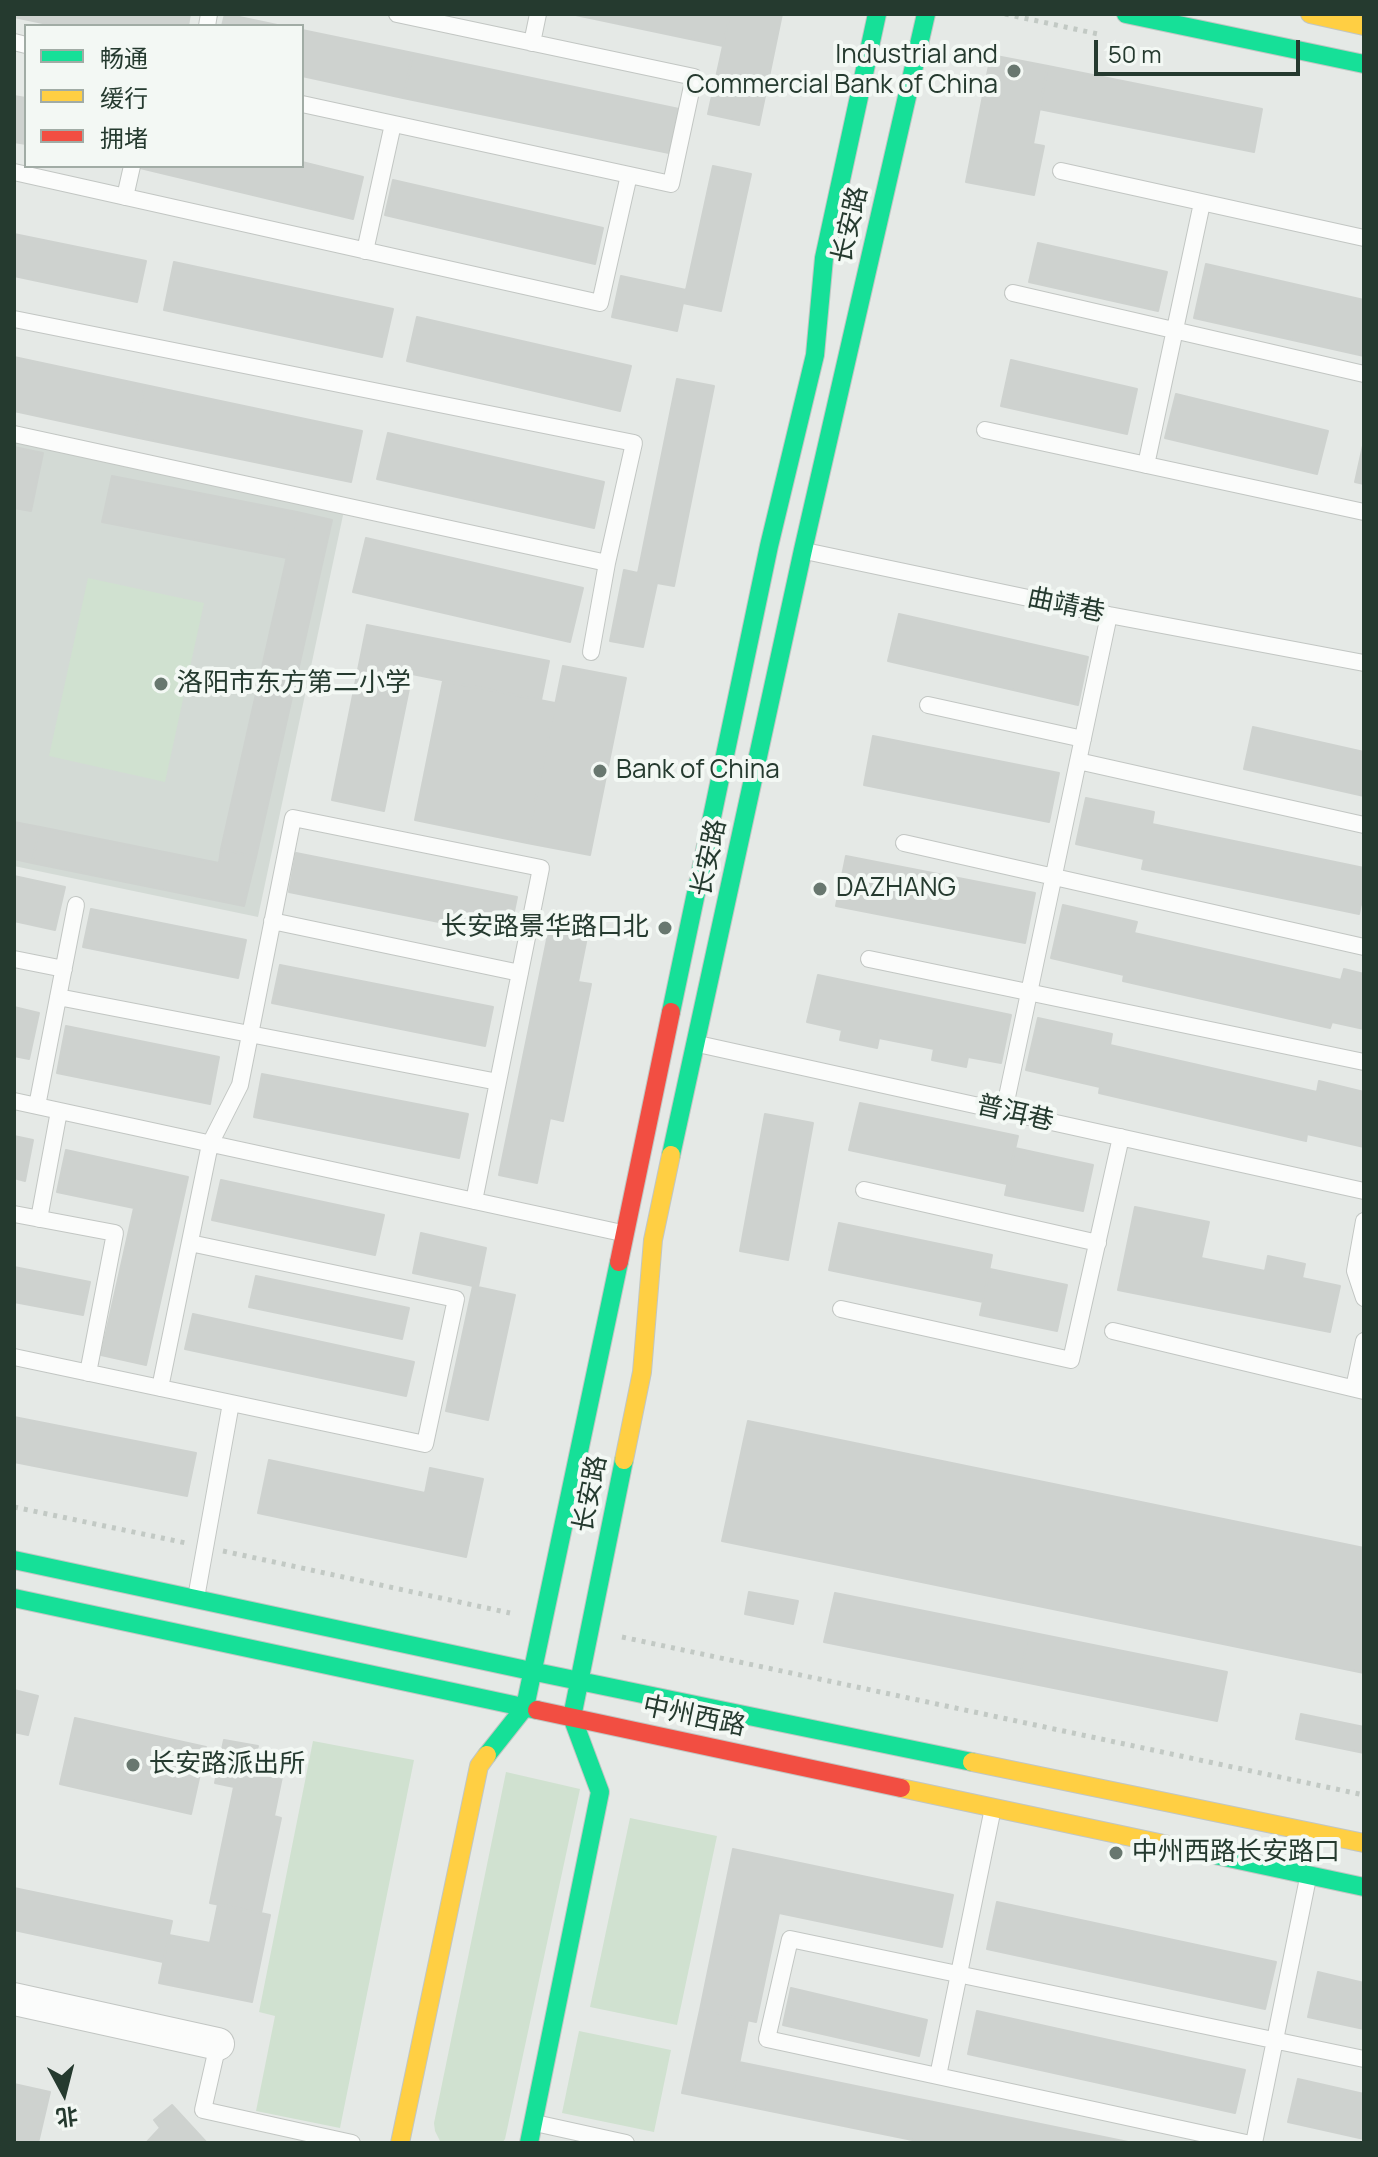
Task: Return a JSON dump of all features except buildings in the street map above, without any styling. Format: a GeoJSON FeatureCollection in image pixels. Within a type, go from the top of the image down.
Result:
{"type":"FeatureCollection","features":[{"type":"Feature","properties":{"kind":"main road","name":"长安路"},"geometry":{"type":"LineString","coordinates":[[572,1717],[642,1372],[653,1240],[697,1043],[786,548],[815,355],[824,258],[877,14]]}},
{"type":"Feature","properties":{"kind":"main road","name":"长安路"},"geometry":{"type":"LineString","coordinates":[[525,1707],[666,1038],[786,548],[926,14]]}},
{"type":"Feature","properties":{"kind":"main road"},"geometry":{"type":"LineString","coordinates":[[1126,14],[1364,64]]}},
{"type":"Feature","properties":{"kind":"main road"},"geometry":{"type":"LineString","coordinates":[[1310,14],[1364,26]]}},
{"type":"Feature","properties":{"kind":"main road","name":"中州西路"},"geometry":{"type":"LineString","coordinates":[[14,1560],[192,1617],[525,1707],[1364,1887]]}},
{"type":"Feature","properties":{"kind":"main road","name":"中州西路"},"geometry":{"type":"LineString","coordinates":[[14,1598],[192,1617],[531,1671],[1364,1843]]}},
{"type":"Feature","properties":{"kind":"main road"},"geometry":{"type":"LineString","coordinates":[[400,2143],[479,1766],[525,1707]]}},
{"type":"Feature","properties":{"kind":"main road"},"geometry":{"type":"LineString","coordinates":[[529,2143],[600,1792],[572,1717]]}},
{"type":"Feature","properties":{"kind":"street"},"geometry":{"type":"LineString","coordinates":[[14,1999],[218,2044]]}},
{"type":"Feature","properties":{"kind":"lane"},"geometry":{"type":"LineString","coordinates":[[304,104],[671,184],[694,77],[397,14]]}},
{"type":"Feature","properties":{"kind":"lane"},"geometry":{"type":"LineString","coordinates":[[532,43],[538,14]]}},
{"type":"Feature","properties":{"kind":"lane"},"geometry":{"type":"LineString","coordinates":[[365,251],[393,124]]}},
{"type":"Feature","properties":{"kind":"lane"},"geometry":{"type":"LineString","coordinates":[[125,197],[132,168]]}},
{"type":"Feature","properties":{"kind":"lane"},"geometry":{"type":"LineString","coordinates":[[1061,171],[1364,238]]}},
{"type":"Feature","properties":{"kind":"lane"},"geometry":{"type":"LineString","coordinates":[[14,172],[600,303],[629,175]]}},
{"type":"Feature","properties":{"kind":"lane"},"geometry":{"type":"LineString","coordinates":[[1146,465],[1202,203]]}},
{"type":"Feature","properties":{"kind":"lane"},"geometry":{"type":"LineString","coordinates":[[1013,293],[1364,374]]}},
{"type":"Feature","properties":{"kind":"lane"},"geometry":{"type":"LineString","coordinates":[[14,319],[634,443],[591,652]]}},
{"type":"Feature","properties":{"kind":"lane"},"geometry":{"type":"LineString","coordinates":[[985,430],[1364,512]]}},
{"type":"Feature","properties":{"kind":"lane"},"geometry":{"type":"LineString","coordinates":[[14,434],[607,563]]}},
{"type":"Feature","properties":{"kind":"lane","name":"曲靖巷"},"geometry":{"type":"LineString","coordinates":[[786,548],[1109,615],[1364,663]]}},
{"type":"Feature","properties":{"kind":"lane"},"geometry":{"type":"LineString","coordinates":[[1004,1111],[1109,615]]}},
{"type":"Feature","properties":{"kind":"lane"},"geometry":{"type":"LineString","coordinates":[[928,705],[1083,739]]}},
{"type":"Feature","properties":{"kind":"lane"},"geometry":{"type":"LineString","coordinates":[[1078,761],[1364,825]]}},
{"type":"Feature","properties":{"kind":"lane"},"geometry":{"type":"LineString","coordinates":[[160,1388],[210,1144],[240,1085],[293,818],[541,868],[474,1201]]}},
{"type":"Feature","properties":{"kind":"lane"},"geometry":{"type":"LineString","coordinates":[[904,843],[1364,947]]}},
{"type":"Feature","properties":{"kind":"lane"},"geometry":{"type":"LineString","coordinates":[[37,1106],[76,905]]}},
{"type":"Feature","properties":{"kind":"lane"},"geometry":{"type":"LineString","coordinates":[[272,921],[520,973]]}},
{"type":"Feature","properties":{"kind":"lane"},"geometry":{"type":"LineString","coordinates":[[14,959],[64,969]]}},
{"type":"Feature","properties":{"kind":"lane"},"geometry":{"type":"LineString","coordinates":[[869,959],[1364,1062]]}},
{"type":"Feature","properties":{"kind":"lane"},"geometry":{"type":"LineString","coordinates":[[58,997],[498,1082]]}},
{"type":"Feature","properties":{"kind":"lane","name":"普洱巷"},"geometry":{"type":"LineString","coordinates":[[666,1038],[1364,1191]]}},
{"type":"Feature","properties":{"kind":"lane"},"geometry":{"type":"LineString","coordinates":[[14,1101],[624,1233]]}},
{"type":"Feature","properties":{"kind":"lane"},"geometry":{"type":"LineString","coordinates":[[39,1219],[59,1111]]}},
{"type":"Feature","properties":{"kind":"lane"},"geometry":{"type":"LineString","coordinates":[[841,1309],[1071,1360],[1121,1137]]}},
{"type":"Feature","properties":{"kind":"lane"},"geometry":{"type":"LineString","coordinates":[[864,1190],[1098,1243]]}},
{"type":"Feature","properties":{"kind":"lane"},"geometry":{"type":"LineString","coordinates":[[14,1214],[115,1233],[88,1373]]}},
{"type":"Feature","properties":{"kind":"lane"},"geometry":{"type":"LineString","coordinates":[[1364,1221],[1355,1271],[1364,1298]]}},
{"type":"Feature","properties":{"kind":"lane"},"geometry":{"type":"LineString","coordinates":[[14,1357],[425,1444],[456,1299],[190,1243]]}},
{"type":"Feature","properties":{"kind":"lane"},"geometry":{"type":"LineString","coordinates":[[1113,1331],[1359,1389],[1364,1341]]}},
{"type":"Feature","properties":{"kind":"lane"},"geometry":{"type":"LineString","coordinates":[[192,1617],[231,1403]]}},
{"type":"Feature","properties":{"kind":"lane"},"geometry":{"type":"LineString","coordinates":[[938,2076],[993,1808]]}},
{"type":"Feature","properties":{"kind":"lane"},"geometry":{"type":"LineString","coordinates":[[1254,2143],[1308,1875]]}},
{"type":"Feature","properties":{"kind":"lane"},"geometry":{"type":"LineString","coordinates":[[1246,2143],[767,2039],[790,1939],[1364,2059]]}},
{"type":"Feature","properties":{"kind":"lane"},"geometry":{"type":"LineString","coordinates":[[218,2044],[203,2110],[352,2143]]}},
{"type":"Feature","properties":{"kind":"lane"},"geometry":{"type":"LineString","coordinates":[[533,2122],[626,2143]]}},
{"type":"Feature","properties":{"kind":"path"},"geometry":{"type":"LineString","coordinates":[[14,1507],[542,1619]]}},
{"type":"Feature","properties":{"kind":"path"},"geometry":{"type":"LineString","coordinates":[[590,1630],[1364,1795]]}},
{"type":"Feature","properties":{"kind":"shaded area","name":"洛阳市东方第二小学"},"geometry":{"type":"Polygon","coordinates":[[[14,432],[346,501],[258,917],[14,866],[14,432]]]}},
{"type":"Feature","properties":{"kind":"green space"},"geometry":{"type":"Polygon","coordinates":[[[88,578],[204,603],[165,782],[49,756],[88,578]]]}},
{"type":"Feature","properties":{"kind":"green space"},"geometry":{"type":"Polygon","coordinates":[[[313,1741],[414,1760],[340,2128],[256,2111],[275,2016],[259,2012],[313,1741]]]}},
{"type":"Feature","properties":{"kind":"green space"},"geometry":{"type":"Polygon","coordinates":[[[506,1772],[580,1789],[505,2139],[502,2143],[441,2143],[434,2123],[506,1772]]]}},
{"type":"Feature","properties":{"kind":"green space"},"geometry":{"type":"Polygon","coordinates":[[[630,1818],[717,1836],[677,2025],[590,2007],[630,1818]]]}},
{"type":"Feature","properties":{"kind":"green space"},"geometry":{"type":"Polygon","coordinates":[[[579,2031],[671,2050],[654,2132],[562,2113],[579,2031]]]}},
{"type":"Feature","properties":{"kind":"traffic: fast"},"geometry":{"type":"LineString","coordinates":[[671,1012],[769,546],[815,355],[824,258],[877,14]]}},
{"type":"Feature","properties":{"kind":"traffic: fast"},"geometry":{"type":"LineString","coordinates":[[671,1155],[803,550],[926,14]]}},
{"type":"Feature","properties":{"kind":"traffic: fast"},"geometry":{"type":"LineString","coordinates":[[1126,14],[1364,64]]}},
{"type":"Feature","properties":{"kind":"traffic: fast"},"geometry":{"type":"LineString","coordinates":[[487,1755],[525,1707],[619,1262]]}},
{"type":"Feature","properties":{"kind":"traffic: fast"},"geometry":{"type":"LineString","coordinates":[[529,2143],[600,1792],[572,1717],[624,1460]]}},
{"type":"Feature","properties":{"kind":"traffic: fast"},"geometry":{"type":"LineString","coordinates":[[14,1560],[972,1762]]}},
{"type":"Feature","properties":{"kind":"traffic: fast"},"geometry":{"type":"LineString","coordinates":[[14,1598],[537,1710]]}},
{"type":"Feature","properties":{"kind":"traffic: fast"},"geometry":{"type":"LineString","coordinates":[[1173,1846],[1364,1887]]}},
{"type":"Feature","properties":{"kind":"traffic: slow"},"geometry":{"type":"LineString","coordinates":[[1310,14],[1364,26]]}},
{"type":"Feature","properties":{"kind":"traffic: slow"},"geometry":{"type":"LineString","coordinates":[[624,1460],[642,1372],[653,1240],[671,1155]]}},
{"type":"Feature","properties":{"kind":"traffic: slow"},"geometry":{"type":"LineString","coordinates":[[400,2143],[479,1766],[487,1755]]}},
{"type":"Feature","properties":{"kind":"traffic: slow"},"geometry":{"type":"LineString","coordinates":[[972,1762],[1364,1843]]}},
{"type":"Feature","properties":{"kind":"traffic: slow"},"geometry":{"type":"LineString","coordinates":[[901,1788],[1173,1846]]}},
{"type":"Feature","properties":{"kind":"traffic: jam"},"geometry":{"type":"LineString","coordinates":[[619,1262],[671,1012]]}},
{"type":"Feature","properties":{"kind":"traffic: jam"},"geometry":{"type":"LineString","coordinates":[[537,1710],[901,1788]]}},
{"type":"Feature","properties":{"kind":"place","name":"Industrial and Commercial Bank of China"},"geometry":{"type":"Point","coordinates":[1014,71]}},
{"type":"Feature","properties":{"kind":"place","name":"洛阳市东方第二小学"},"geometry":{"type":"Point","coordinates":[161,684]}},
{"type":"Feature","properties":{"kind":"place","name":"Bank of China"},"geometry":{"type":"Point","coordinates":[600,771]}},
{"type":"Feature","properties":{"kind":"place","name":"DAZHANG"},"geometry":{"type":"Point","coordinates":[820,889]}},
{"type":"Feature","properties":{"kind":"place","name":"长安路景华路口北"},"geometry":{"type":"Point","coordinates":[665,928]}},
{"type":"Feature","properties":{"kind":"place","name":"长安路派出所"},"geometry":{"type":"Point","coordinates":[133,1765]}},
{"type":"Feature","properties":{"kind":"place","name":"中州西路长安路口"},"geometry":{"type":"Point","coordinates":[1116,1853]}}]}
